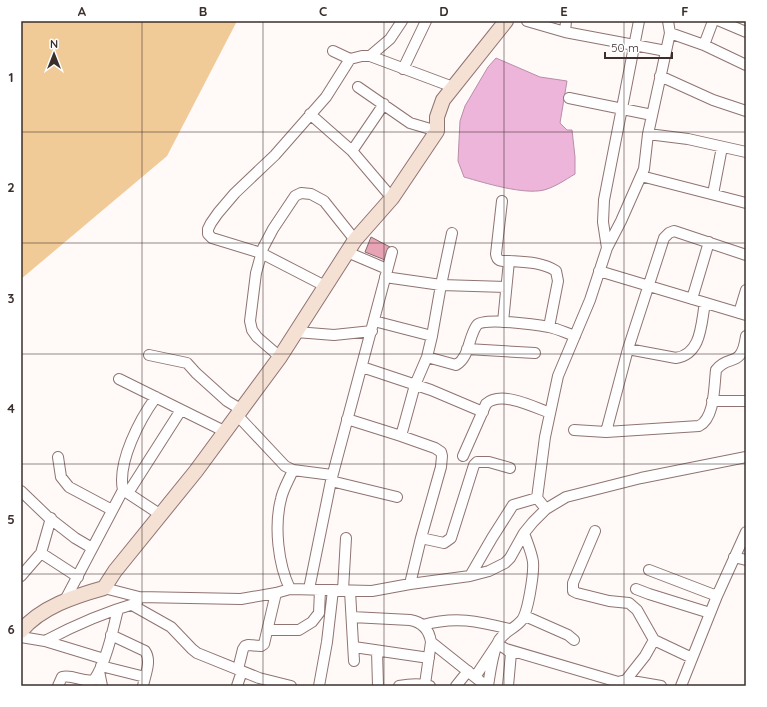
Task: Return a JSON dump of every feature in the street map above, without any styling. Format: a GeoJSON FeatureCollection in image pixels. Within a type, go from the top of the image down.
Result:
{"type":"FeatureCollection","features":[{"type":"Feature","properties":{"kind":"street"},"geometry":{"type":"LineString","coordinates":[[370,56],[390,39],[402,21]]}},
{"type":"Feature","properties":{"kind":"street"},"geometry":{"type":"LineString","coordinates":[[403,69],[426,21]]}},
{"type":"Feature","properties":{"kind":"street"},"geometry":{"type":"LineString","coordinates":[[104,588],[115,571],[226,432],[280,358],[355,240],[392,198],[437,131],[438,117],[443,100],[506,21]]}},
{"type":"Feature","properties":{"kind":"street"},"geometry":{"type":"LineString","coordinates":[[527,21],[565,32],[666,51]]}},
{"type":"Feature","properties":{"kind":"street"},"geometry":{"type":"LineString","coordinates":[[565,32],[566,21]]}},
{"type":"Feature","properties":{"kind":"street"},"geometry":{"type":"LineString","coordinates":[[607,248],[603,213],[639,21]]}},
{"type":"Feature","properties":{"kind":"street"},"geometry":{"type":"LineString","coordinates":[[546,509],[537,498],[545,437],[558,376],[590,300],[607,248],[644,170],[648,134],[670,33],[668,21]]}},
{"type":"Feature","properties":{"kind":"street"},"geometry":{"type":"LineString","coordinates":[[704,45],[713,21]]}},
{"type":"Feature","properties":{"kind":"street"},"geometry":{"type":"LineString","coordinates":[[720,21],[746,32]]}},
{"type":"Feature","properties":{"kind":"street"},"geometry":{"type":"LineString","coordinates":[[670,33],[704,45],[746,65]]}},
{"type":"Feature","properties":{"kind":"street"},"geometry":{"type":"LineString","coordinates":[[333,50],[350,59],[370,56],[452,87]]}},
{"type":"Feature","properties":{"kind":"street"},"geometry":{"type":"LineString","coordinates":[[325,286],[261,253],[212,238],[208,234],[208,229],[218,213],[275,155],[326,97],[350,59]]}},
{"type":"Feature","properties":{"kind":"street"},"geometry":{"type":"LineString","coordinates":[[660,76],[713,100],[746,111]]}},
{"type":"Feature","properties":{"kind":"street"},"geometry":{"type":"LineString","coordinates":[[358,87],[410,123],[419,127],[437,131]]}},
{"type":"Feature","properties":{"kind":"street"},"geometry":{"type":"LineString","coordinates":[[570,98],[652,115]]}},
{"type":"Feature","properties":{"kind":"street"},"geometry":{"type":"LineString","coordinates":[[352,151],[384,104]]}},
{"type":"Feature","properties":{"kind":"street"},"geometry":{"type":"LineString","coordinates":[[310,114],[352,151],[392,198]]}},
{"type":"Feature","properties":{"kind":"street"},"geometry":{"type":"LineString","coordinates":[[648,134],[688,138],[746,152]]}},
{"type":"Feature","properties":{"kind":"street"},"geometry":{"type":"LineString","coordinates":[[713,194],[722,146]]}},
{"type":"Feature","properties":{"kind":"street"},"geometry":{"type":"LineString","coordinates":[[640,176],[746,203]]}},
{"type":"Feature","properties":{"kind":"street"},"geometry":{"type":"LineString","coordinates":[[280,358],[257,337],[252,330],[250,321],[251,308],[256,273],[261,253],[273,229],[294,196],[301,193],[311,194],[324,201],[355,240]]}},
{"type":"Feature","properties":{"kind":"street"},"geometry":{"type":"LineString","coordinates":[[502,201],[496,254],[499,261],[546,265],[556,270],[558,281],[549,327]]}},
{"type":"Feature","properties":{"kind":"street"},"geometry":{"type":"LineString","coordinates":[[606,432],[628,349],[664,238],[669,233],[674,231],[679,232],[746,255]]}},
{"type":"Feature","properties":{"kind":"street"},"geometry":{"type":"LineString","coordinates":[[402,436],[416,385],[427,357],[452,233]]}},
{"type":"Feature","properties":{"kind":"street"},"geometry":{"type":"LineString","coordinates":[[692,299],[709,242]]}},
{"type":"Feature","properties":{"kind":"street"},"geometry":{"type":"LineString","coordinates":[[347,252],[386,273],[441,285],[506,287]]}},
{"type":"Feature","properties":{"kind":"street"},"geometry":{"type":"LineString","coordinates":[[310,589],[332,478],[392,252]]}},
{"type":"Feature","properties":{"kind":"street"},"geometry":{"type":"LineString","coordinates":[[504,322],[509,261]]}},
{"type":"Feature","properties":{"kind":"street"},"geometry":{"type":"LineString","coordinates":[[599,271],[742,314],[746,290]]}},
{"type":"Feature","properties":{"kind":"street"},"geometry":{"type":"LineString","coordinates":[[628,349],[676,358],[683,357],[694,348],[698,341],[705,303]]}},
{"type":"Feature","properties":{"kind":"street"},"geometry":{"type":"LineString","coordinates":[[427,357],[456,366],[462,360],[468,349],[478,323],[489,321],[549,327],[575,336]]}},
{"type":"Feature","properties":{"kind":"street"},"geometry":{"type":"LineString","coordinates":[[296,332],[334,335],[373,326],[432,336]]}},
{"type":"Feature","properties":{"kind":"street"},"geometry":{"type":"LineString","coordinates":[[574,430],[606,432],[699,426],[707,419],[712,401],[716,370],[720,366],[735,360],[740,355],[743,351],[746,336]]}},
{"type":"Feature","properties":{"kind":"street"},"geometry":{"type":"LineString","coordinates":[[468,349],[535,353]]}},
{"type":"Feature","properties":{"kind":"street"},"geometry":{"type":"LineString","coordinates":[[149,355],[187,363],[240,413],[279,461],[285,466],[293,470],[332,478],[397,497]]}},
{"type":"Feature","properties":{"kind":"street"},"geometry":{"type":"LineString","coordinates":[[362,367],[416,385],[483,412]]}},
{"type":"Feature","properties":{"kind":"street"},"geometry":{"type":"LineString","coordinates":[[119,379],[226,432]]}},
{"type":"Feature","properties":{"kind":"street"},"geometry":{"type":"LineString","coordinates":[[156,397],[141,418],[129,447],[121,481],[125,492],[161,515]]}},
{"type":"Feature","properties":{"kind":"street"},"geometry":{"type":"LineString","coordinates":[[463,456],[486,404],[490,401],[499,398],[519,401],[550,413]]}},
{"type":"Feature","properties":{"kind":"street"},"geometry":{"type":"LineString","coordinates":[[712,401],[746,401]]}},
{"type":"Feature","properties":{"kind":"street"},"geometry":{"type":"LineString","coordinates":[[64,602],[112,510],[181,410]]}},
{"type":"Feature","properties":{"kind":"street"},"geometry":{"type":"LineString","coordinates":[[347,419],[435,448],[442,456],[441,467],[410,584]]}},
{"type":"Feature","properties":{"kind":"street"},"geometry":{"type":"LineString","coordinates":[[21,631],[41,613],[79,594],[104,588],[139,597],[241,600],[290,589],[372,591],[470,576],[489,571],[505,563],[510,558],[524,533],[533,522],[546,509],[566,497],[641,478],[746,456]]}},
{"type":"Feature","properties":{"kind":"street"},"geometry":{"type":"LineString","coordinates":[[58,457],[61,477],[70,487],[112,510]]}},
{"type":"Feature","properties":{"kind":"street"},"geometry":{"type":"LineString","coordinates":[[421,538],[444,543],[451,538],[474,465],[477,462],[489,462],[510,468]]}},
{"type":"Feature","properties":{"kind":"street"},"geometry":{"type":"LineString","coordinates":[[290,589],[285,579],[282,566],[278,534],[279,506],[281,497],[293,470]]}},
{"type":"Feature","properties":{"kind":"street"},"geometry":{"type":"LineString","coordinates":[[21,491],[75,538],[92,548]]}},
{"type":"Feature","properties":{"kind":"street"},"geometry":{"type":"LineString","coordinates":[[470,576],[513,505],[537,498]]}},
{"type":"Feature","properties":{"kind":"street"},"geometry":{"type":"LineString","coordinates":[[23,571],[41,553],[51,518]]}},
{"type":"Feature","properties":{"kind":"street"},"geometry":{"type":"LineString","coordinates":[[595,531],[573,583],[573,591],[609,601],[629,603],[637,610],[654,640],[692,658]]}},
{"type":"Feature","properties":{"kind":"street"},"geometry":{"type":"LineString","coordinates":[[681,686],[716,596],[746,532]]}},
{"type":"Feature","properties":{"kind":"street"},"geometry":{"type":"LineString","coordinates":[[431,642],[487,686],[501,646],[501,637],[525,616],[533,561],[524,533]]}},
{"type":"Feature","properties":{"kind":"street"},"geometry":{"type":"LineString","coordinates":[[319,686],[327,642],[342,590],[346,538]]}},
{"type":"Feature","properties":{"kind":"street"},"geometry":{"type":"LineString","coordinates":[[41,553],[78,576]]}},
{"type":"Feature","properties":{"kind":"street"},"geometry":{"type":"LineString","coordinates":[[734,557],[746,560]]}},
{"type":"Feature","properties":{"kind":"street"},"geometry":{"type":"LineString","coordinates":[[649,570],[716,596]]}},
{"type":"Feature","properties":{"kind":"street"},"geometry":{"type":"LineString","coordinates":[[636,589],[710,612]]}},
{"type":"Feature","properties":{"kind":"street"},"geometry":{"type":"LineString","coordinates":[[268,630],[299,630],[312,622],[319,613],[320,590]]}},
{"type":"Feature","properties":{"kind":"street"},"geometry":{"type":"LineString","coordinates":[[342,590],[352,617],[354,661]]}},
{"type":"Feature","properties":{"kind":"street"},"geometry":{"type":"LineString","coordinates":[[236,686],[243,649],[245,646],[261,646],[264,644],[276,593]]}},
{"type":"Feature","properties":{"kind":"street"},"geometry":{"type":"LineString","coordinates":[[45,641],[80,623],[132,604],[158,597]]}},
{"type":"Feature","properties":{"kind":"street"},"geometry":{"type":"LineString","coordinates":[[132,604],[171,627],[197,653],[264,680],[290,686]]}},
{"type":"Feature","properties":{"kind":"street"},"geometry":{"type":"LineString","coordinates":[[58,686],[62,676],[66,675],[90,681],[94,680],[101,665],[118,609]]}},
{"type":"Feature","properties":{"kind":"street"},"geometry":{"type":"LineString","coordinates":[[525,616],[568,635],[574,640]]}},
{"type":"Feature","properties":{"kind":"street"},"geometry":{"type":"LineString","coordinates":[[352,617],[410,620],[418,621],[423,625],[430,636],[431,642],[428,685],[399,686]]}},
{"type":"Feature","properties":{"kind":"street"},"geometry":{"type":"LineString","coordinates":[[423,625],[440,620],[460,620],[479,622],[509,629]]}},
{"type":"Feature","properties":{"kind":"street"},"geometry":{"type":"LineString","coordinates":[[21,637],[45,641],[144,682],[149,659],[145,651],[111,635]]}},
{"type":"Feature","properties":{"kind":"street"},"geometry":{"type":"LineString","coordinates":[[621,683],[645,656],[654,640]]}},
{"type":"Feature","properties":{"kind":"street"},"geometry":{"type":"LineString","coordinates":[[456,686],[501,646]]}},
{"type":"Feature","properties":{"kind":"street"},"geometry":{"type":"LineString","coordinates":[[501,646],[621,683],[661,686]]}},
{"type":"Feature","properties":{"kind":"street"},"geometry":{"type":"LineString","coordinates":[[501,646],[511,653],[508,686]]}},
{"type":"Feature","properties":{"kind":"street"},"geometry":{"type":"LineString","coordinates":[[354,647],[429,658]]}},
{"type":"Feature","properties":{"kind":"street"},"geometry":{"type":"LineString","coordinates":[[377,651],[378,686]]}},
{"type":"Feature","properties":{"kind":"street"},"geometry":{"type":"LineString","coordinates":[[101,665],[102,686]]}},
{"type":"Feature","properties":{"kind":"shaded area"},"geometry":{"type":"Polygon","coordinates":[[[21,21],[237,21],[167,156],[21,279],[21,21]]]}},
{"type":"Feature","properties":{"kind":"shaded area"},"geometry":{"type":"Polygon","coordinates":[[[496,58],[540,77],[567,81],[560,123],[567,130],[572,130],[575,174],[552,187],[536,191],[515,190],[464,177],[458,161],[460,121],[465,106],[488,67],[496,58]]]}},
{"type":"Feature","properties":{"kind":"building"},"geometry":{"type":"Polygon","coordinates":[[[371,237],[390,247],[385,260],[365,252],[371,237]]]}}]}
